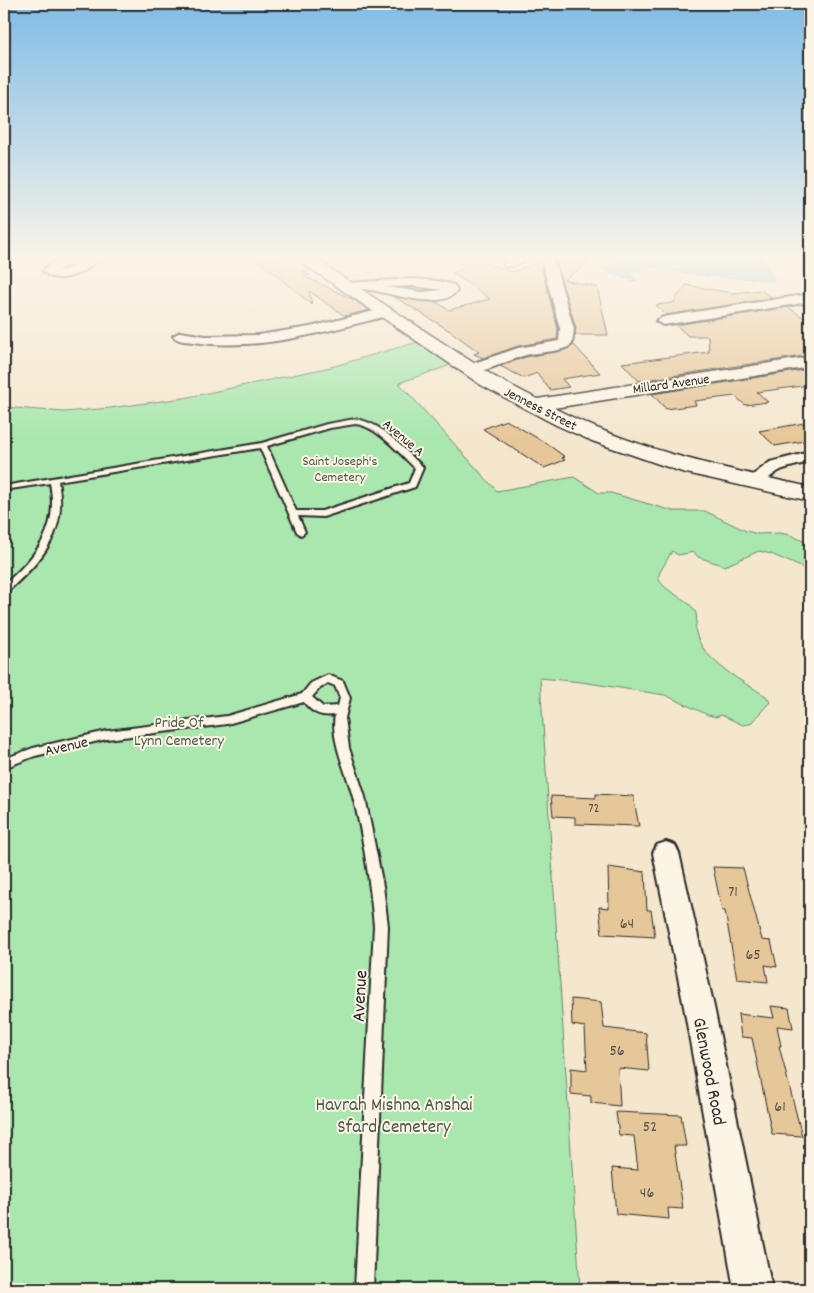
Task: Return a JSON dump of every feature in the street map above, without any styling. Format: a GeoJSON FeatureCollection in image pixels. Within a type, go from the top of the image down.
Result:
{"type":"FeatureCollection","features":[{"type":"Feature","properties":{"kind":"street"},"geometry":{"type":"LineString","coordinates":[[180,336],[208,341],[291,336],[365,317]]}},
{"type":"Feature","properties":{"kind":"street","name":"Jenness Street"},"geometry":{"type":"LineString","coordinates":[[394,317],[470,368],[532,406],[599,437],[690,467],[810,494]]}},
{"type":"Feature","properties":{"kind":"street"},"geometry":{"type":"LineString","coordinates":[[470,368],[523,351],[565,344],[567,328],[564,317]]}},
{"type":"Feature","properties":{"kind":"street"},"geometry":{"type":"LineString","coordinates":[[663,321],[686,317]]}},
{"type":"Feature","properties":{"kind":"street","name":"Millard Avenue"},"geometry":{"type":"LineString","coordinates":[[532,406],[810,362]]}},
{"type":"Feature","properties":{"kind":"street"},"geometry":{"type":"LineString","coordinates":[[754,482],[776,466],[810,457]]}},
{"type":"Feature","properties":{"kind":"street","name":"Glenwood Road"},"geometry":{"type":"LineString","coordinates":[[666,853],[699,1007],[753,1289]]}},
{"type":"Feature","properties":{"kind":"lane","name":"Avenue A"},"geometry":{"type":"LineString","coordinates":[[4,488],[263,445],[344,422],[360,421],[373,428],[419,468],[412,485],[323,514],[294,513]]}},
{"type":"Feature","properties":{"kind":"lane"},"geometry":{"type":"LineString","coordinates":[[263,445],[301,532]]}},
{"type":"Feature","properties":{"kind":"lane"},"geometry":{"type":"LineString","coordinates":[[4,590],[34,559],[52,533],[59,507],[54,480]]}},
{"type":"Feature","properties":{"kind":"lane","name":"Avenue"},"geometry":{"type":"LineString","coordinates":[[4,764],[33,752],[107,735],[227,720],[306,697],[315,686],[328,679],[339,684],[345,698],[340,718],[342,748],[359,797],[377,886],[381,926],[364,1289]]}},
{"type":"Feature","properties":{"kind":"lane"},"geometry":{"type":"LineString","coordinates":[[306,697],[313,708],[326,713],[342,709]]}},
{"type":"Feature","properties":{"kind":"green space"},"geometry":{"type":"Polygon","coordinates":[[[417,342],[451,365],[399,383],[497,491],[574,477],[599,493],[611,493],[673,511],[705,511],[746,531],[758,534],[780,533],[790,535],[810,544],[810,571],[771,554],[759,551],[725,566],[698,557],[694,552],[678,555],[672,551],[658,578],[666,588],[687,602],[695,611],[697,616],[696,633],[700,643],[715,662],[766,696],[770,702],[750,724],[743,725],[721,715],[716,717],[708,715],[665,695],[581,682],[540,678],[580,1289],[4,1289],[4,407],[64,412],[184,398],[331,367],[417,342]]]}},
{"type":"Feature","properties":{"kind":"building"},"geometry":{"type":"Polygon","coordinates":[[[428,317],[555,317],[558,329],[557,339],[518,346],[483,358],[474,354],[479,352],[428,317]]]}},
{"type":"Feature","properties":{"kind":"building"},"geometry":{"type":"Polygon","coordinates":[[[573,317],[604,317],[608,335],[575,335],[576,328],[573,317]]]}},
{"type":"Feature","properties":{"kind":"building"},"geometry":{"type":"Polygon","coordinates":[[[724,317],[803,317],[810,322],[810,355],[639,381],[622,363],[709,352],[708,336],[688,336],[676,325],[724,317]]]}},
{"type":"Feature","properties":{"kind":"building"},"geometry":{"type":"Polygon","coordinates":[[[574,345],[600,373],[562,379],[569,387],[550,390],[537,373],[524,378],[500,366],[526,357],[564,350],[574,345]]]}},
{"type":"Feature","properties":{"kind":"building"},"geometry":{"type":"Polygon","coordinates":[[[810,369],[810,385],[757,392],[768,402],[745,405],[735,396],[694,401],[696,405],[666,409],[652,394],[810,369]]]}},
{"type":"Feature","properties":{"kind":"building"},"geometry":{"type":"Polygon","coordinates":[[[506,420],[546,443],[565,457],[562,458],[565,460],[544,468],[483,429],[506,420]]]}},
{"type":"Feature","properties":{"kind":"building"},"geometry":{"type":"Polygon","coordinates":[[[810,422],[810,440],[775,446],[759,431],[810,422]]]}},
{"type":"Feature","properties":{"kind":"building"},"geometry":{"type":"Polygon","coordinates":[[[596,794],[633,796],[639,826],[575,824],[575,817],[553,816],[551,796],[596,798],[596,794]]]}},
{"type":"Feature","properties":{"kind":"building"},"geometry":{"type":"Polygon","coordinates":[[[608,867],[645,872],[647,910],[651,910],[655,937],[602,934],[599,907],[609,908],[608,867]]]}},
{"type":"Feature","properties":{"kind":"building"},"geometry":{"type":"Polygon","coordinates":[[[713,867],[743,868],[762,940],[771,941],[777,967],[765,965],[768,982],[737,979],[725,911],[722,911],[713,867]]]}},
{"type":"Feature","properties":{"kind":"building"},"geometry":{"type":"Polygon","coordinates":[[[571,999],[601,1002],[604,1028],[646,1033],[649,1071],[618,1068],[620,1106],[591,1103],[591,1096],[571,1094],[571,1068],[587,1070],[585,1027],[572,1025],[571,999]]]}},
{"type":"Feature","properties":{"kind":"building"},"geometry":{"type":"Polygon","coordinates":[[[771,1006],[789,1008],[793,1028],[777,1026],[781,1046],[779,1046],[802,1136],[772,1134],[752,1038],[741,1037],[738,1014],[774,1018],[771,1006]]]}},
{"type":"Feature","properties":{"kind":"building"},"geometry":{"type":"Polygon","coordinates":[[[616,1112],[681,1115],[686,1146],[674,1146],[683,1209],[668,1208],[669,1219],[616,1214],[612,1168],[638,1170],[634,1136],[619,1135],[616,1112]]]}},
{"type":"Feature","properties":{"kind":"park label","name":"Saint Joseph's Cemetery"},"geometry":{"type":"Point","coordinates":[340,468]}},
{"type":"Feature","properties":{"kind":"park label","name":"Pride Of Lynn Cemetery"},"geometry":{"type":"Point","coordinates":[179,730]}},
{"type":"Feature","properties":{"kind":"park label","name":"Havrah Mishna Anshai Sfard Cemetery"},"geometry":{"type":"Point","coordinates":[394,1114]}}]}
